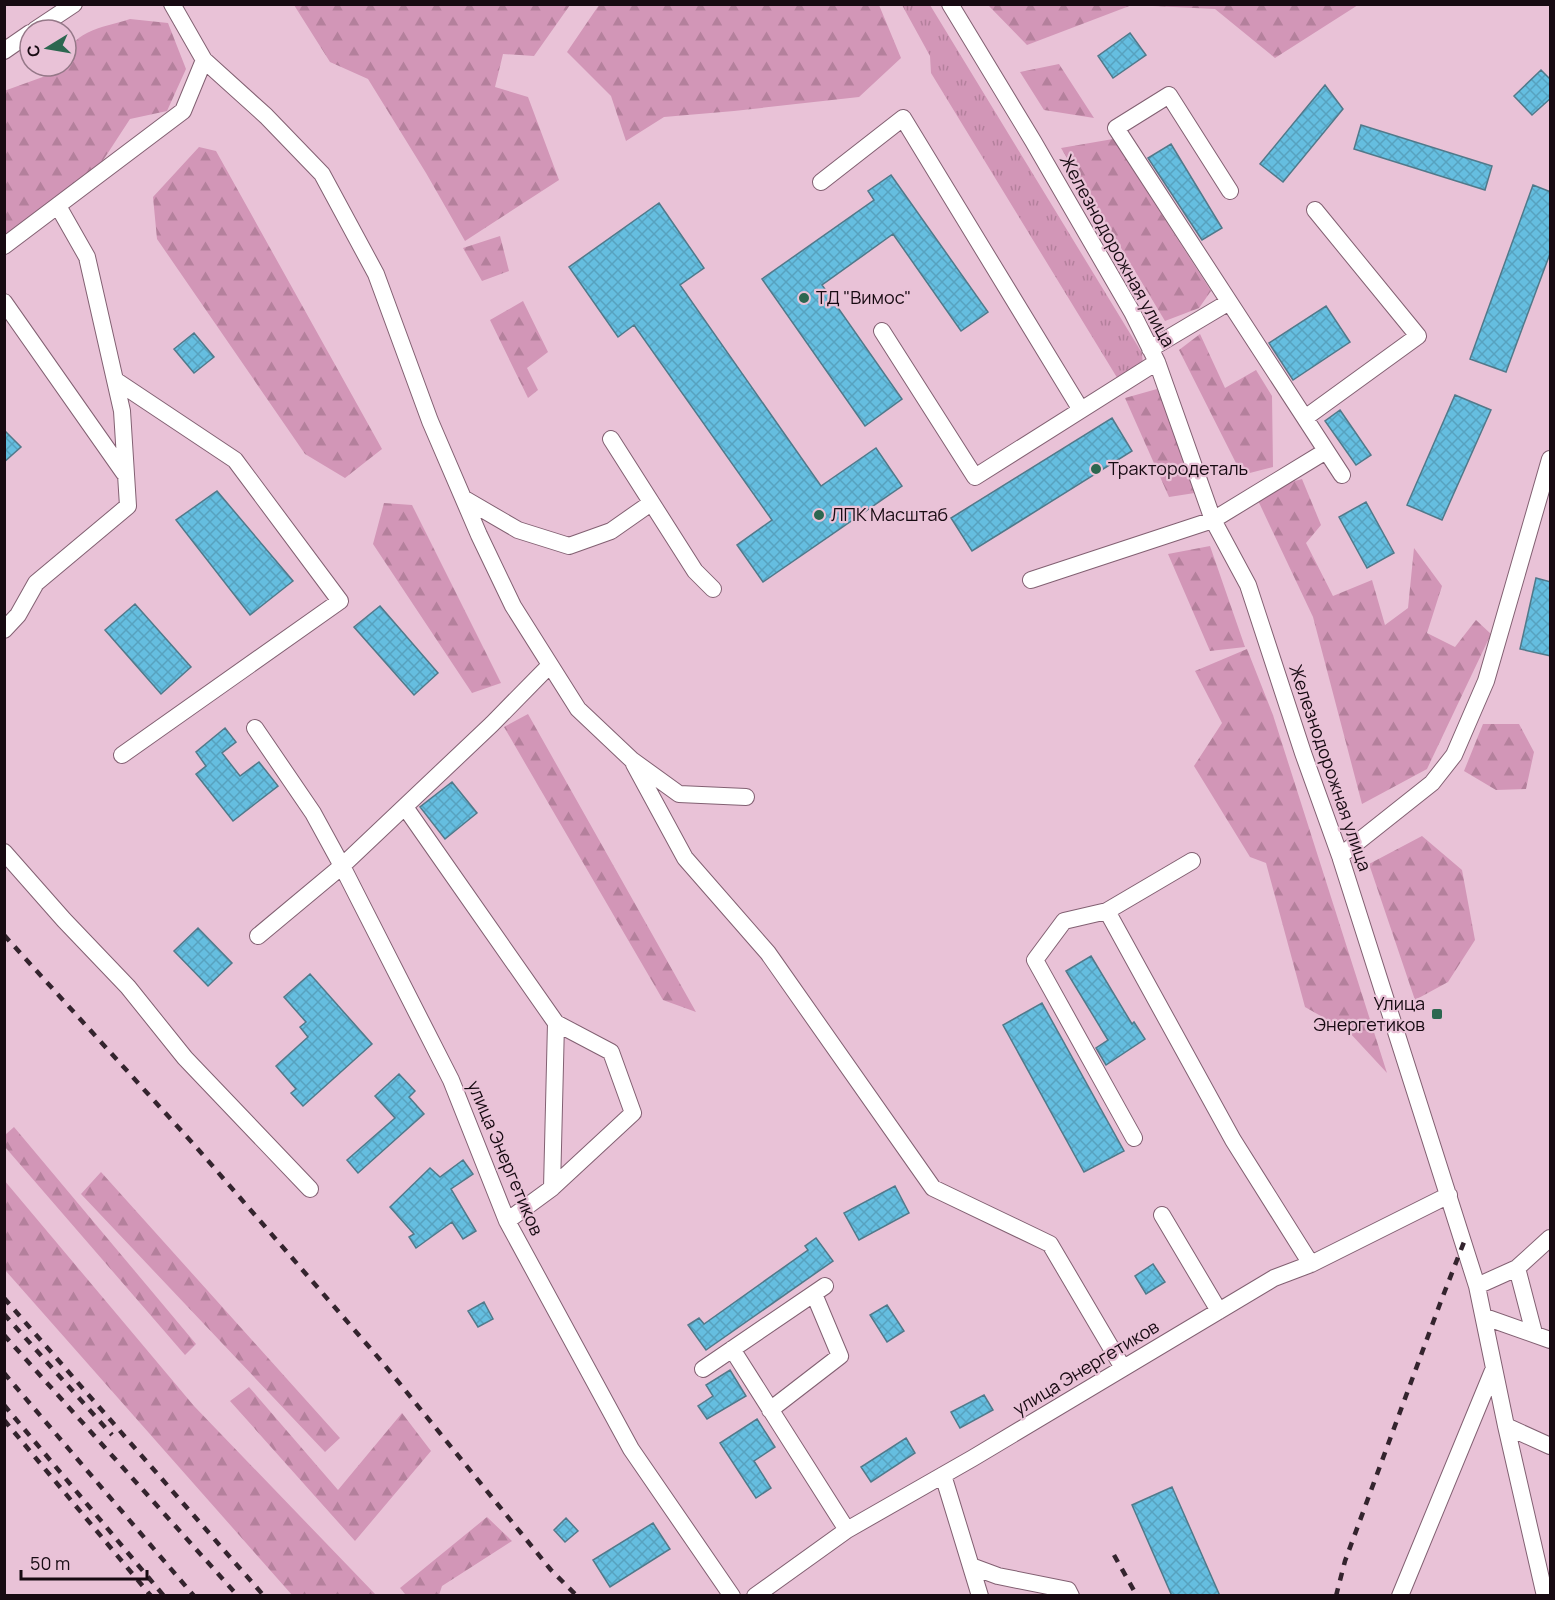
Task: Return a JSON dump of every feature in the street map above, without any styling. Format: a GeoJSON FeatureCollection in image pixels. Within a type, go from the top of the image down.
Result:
{"type":"FeatureCollection","features":[{"type":"Feature","properties":{"kind":"street"},"geometry":{"type":"LineString","coordinates":[[53,18],[74,4]]}},
{"type":"Feature","properties":{"kind":"street"},"geometry":{"type":"LineString","coordinates":[[172,4],[204,60],[266,116],[322,174],[376,274],[430,421],[513,606],[578,709],[632,760],[679,794],[746,797]]}},
{"type":"Feature","properties":{"kind":"street","name":"Железнодорожная улица"},"geometry":{"type":"LineString","coordinates":[[950,4],[1132,312],[1154,355],[1213,520],[1248,585],[1303,753],[1340,856],[1478,1286],[1506,1426],[1545,1596]]}},
{"type":"Feature","properties":{"kind":"street"},"geometry":{"type":"LineString","coordinates":[[4,51],[18,41]]}},
{"type":"Feature","properties":{"kind":"street"},"geometry":{"type":"LineString","coordinates":[[4,246],[183,111],[204,60]]}},
{"type":"Feature","properties":{"kind":"street"},"geometry":{"type":"LineString","coordinates":[[1230,191],[1169,95],[1116,128],[1342,475]]}},
{"type":"Feature","properties":{"kind":"street"},"geometry":{"type":"LineString","coordinates":[[821,182],[903,118],[1081,410]]}},
{"type":"Feature","properties":{"kind":"street"},"geometry":{"type":"LineString","coordinates":[[4,630],[18,615],[36,583],[128,506],[122,411],[87,257],[58,206]]}},
{"type":"Feature","properties":{"kind":"street"},"geometry":{"type":"LineString","coordinates":[[1305,418],[1418,336],[1315,210]]}},
{"type":"Feature","properties":{"kind":"street"},"geometry":{"type":"LineString","coordinates":[[4,302],[126,475]]}},
{"type":"Feature","properties":{"kind":"street"},"geometry":{"type":"LineString","coordinates":[[882,331],[975,477],[1081,410],[1229,302]]}},
{"type":"Feature","properties":{"kind":"street"},"geometry":{"type":"LineString","coordinates":[[115,380],[235,460],[340,601],[122,755]]}},
{"type":"Feature","properties":{"kind":"street"},"geometry":{"type":"LineString","coordinates":[[611,439],[695,571],[713,589]]}},
{"type":"Feature","properties":{"kind":"street"},"geometry":{"type":"LineString","coordinates":[[1031,580],[1213,520],[1326,451]]}},
{"type":"Feature","properties":{"kind":"street"},"geometry":{"type":"LineString","coordinates":[[1340,856],[1432,783],[1454,755],[1486,681],[1551,459]]}},
{"type":"Feature","properties":{"kind":"street"},"geometry":{"type":"LineString","coordinates":[[464,498],[518,530],[569,546],[611,531],[651,503]]}},
{"type":"Feature","properties":{"kind":"street"},"geometry":{"type":"LineString","coordinates":[[258,936],[342,866],[492,724],[550,665]]}},
{"type":"Feature","properties":{"kind":"street","name":"улица Энергетиков"},"geometry":{"type":"LineString","coordinates":[[255,728],[313,813],[342,866],[451,1080],[507,1221],[631,1449],[732,1596]]}},
{"type":"Feature","properties":{"kind":"street"},"geometry":{"type":"LineString","coordinates":[[632,760],[685,858],[768,952],[933,1188],[1050,1244],[1123,1368]]}},
{"type":"Feature","properties":{"kind":"street"},"geometry":{"type":"LineString","coordinates":[[405,807],[556,1023],[611,1052],[633,1113],[552,1188],[507,1221]]}},
{"type":"Feature","properties":{"kind":"street"},"geometry":{"type":"LineString","coordinates":[[4,852],[64,920],[128,987],[185,1058],[310,1189]]}},
{"type":"Feature","properties":{"kind":"street"},"geometry":{"type":"LineString","coordinates":[[1134,1138],[1035,960],[1064,921],[1107,911],[1192,861]]}},
{"type":"Feature","properties":{"kind":"street"},"geometry":{"type":"LineString","coordinates":[[1107,911],[1233,1140],[1311,1264]]}},
{"type":"Feature","properties":{"kind":"street"},"geometry":{"type":"LineString","coordinates":[[552,1188],[556,1023]]}},
{"type":"Feature","properties":{"kind":"street","name":"улица Энергетиков"},"geometry":{"type":"LineString","coordinates":[[763,1593],[846,1530],[943,1475],[1274,1278],[1311,1264],[1449,1195]]}},
{"type":"Feature","properties":{"kind":"street"},"geometry":{"type":"LineString","coordinates":[[1162,1215],[1219,1311]]}},
{"type":"Feature","properties":{"kind":"street"},"geometry":{"type":"LineString","coordinates":[[1478,1286],[1517,1268],[1551,1238]]}},
{"type":"Feature","properties":{"kind":"street"},"geometry":{"type":"LineString","coordinates":[[1517,1268],[1534,1333]]}},
{"type":"Feature","properties":{"kind":"street"},"geometry":{"type":"LineString","coordinates":[[703,1369],[820,1289],[840,1356],[770,1410]]}},
{"type":"Feature","properties":{"kind":"street"},"geometry":{"type":"LineString","coordinates":[[1485,1317],[1551,1340]]}},
{"type":"Feature","properties":{"kind":"street"},"geometry":{"type":"LineString","coordinates":[[732,1349],[846,1530]]}},
{"type":"Feature","properties":{"kind":"street"},"geometry":{"type":"LineString","coordinates":[[1400,1596],[1494,1367]]}},
{"type":"Feature","properties":{"kind":"street"},"geometry":{"type":"LineString","coordinates":[[1506,1426],[1551,1446]]}},
{"type":"Feature","properties":{"kind":"street"},"geometry":{"type":"LineString","coordinates":[[943,1475],[980,1596]]}},
{"type":"Feature","properties":{"kind":"street"},"geometry":{"type":"LineString","coordinates":[[971,1566],[998,1576],[1068,1590],[1071,1596]]}},
{"type":"Feature","properties":{"kind":"green space"},"geometry":{"type":"Polygon","coordinates":[[[294,5],[570,5],[534,56],[503,54],[495,87],[528,97],[559,180],[465,241],[368,79],[330,62],[294,5]]]}},
{"type":"Feature","properties":{"kind":"green space"},"geometry":{"type":"Polygon","coordinates":[[[599,5],[879,5],[901,58],[859,97],[664,117],[626,141],[611,96],[567,52],[599,5]]]}},
{"type":"Feature","properties":{"kind":"green space"},"geometry":{"type":"Polygon","coordinates":[[[902,5],[930,5],[1142,353],[1143,366],[1124,389],[931,73],[930,56],[902,5]]]}},
{"type":"Feature","properties":{"kind":"green space"},"geometry":{"type":"Polygon","coordinates":[[[988,5],[1132,5],[1027,45],[988,5]]]}},
{"type":"Feature","properties":{"kind":"green space"},"geometry":{"type":"Polygon","coordinates":[[[1132,5],[1358,5],[1275,58],[1215,9],[1132,5]]]}},
{"type":"Feature","properties":{"kind":"green space"},"geometry":{"type":"Polygon","coordinates":[[[130,19],[168,23],[186,69],[167,111],[130,119],[87,185],[5,255],[4,91],[40,78],[78,78],[78,39],[97,29],[130,19]]]}},
{"type":"Feature","properties":{"kind":"green space"},"geometry":{"type":"Polygon","coordinates":[[[1059,64],[1094,118],[1044,110],[1020,72],[1059,64]]]}},
{"type":"Feature","properties":{"kind":"green space"},"geometry":{"type":"Polygon","coordinates":[[[1113,139],[1211,291],[1199,308],[1165,321],[1061,148],[1113,139]]]}},
{"type":"Feature","properties":{"kind":"green space"},"geometry":{"type":"Polygon","coordinates":[[[199,147],[216,151],[382,449],[345,478],[305,454],[157,239],[153,197],[199,147]]]}},
{"type":"Feature","properties":{"kind":"green space"},"geometry":{"type":"Polygon","coordinates":[[[500,236],[509,271],[482,281],[463,248],[500,236]]]}},
{"type":"Feature","properties":{"kind":"green space"},"geometry":{"type":"Polygon","coordinates":[[[523,301],[548,352],[527,368],[538,390],[528,398],[490,320],[523,301]]]}},
{"type":"Feature","properties":{"kind":"green space"},"geometry":{"type":"Polygon","coordinates":[[[1200,334],[1225,388],[1256,370],[1272,396],[1273,467],[1242,475],[1179,350],[1200,334]]]}},
{"type":"Feature","properties":{"kind":"green space"},"geometry":{"type":"Polygon","coordinates":[[[1157,389],[1201,492],[1169,497],[1125,398],[1157,389]]]}},
{"type":"Feature","properties":{"kind":"green space"},"geometry":{"type":"Polygon","coordinates":[[[1302,479],[1321,525],[1306,543],[1333,596],[1372,580],[1385,625],[1408,608],[1414,548],[1442,586],[1427,633],[1455,647],[1476,620],[1491,634],[1427,769],[1362,804],[1313,617],[1254,492],[1302,479]]]}},
{"type":"Feature","properties":{"kind":"green space"},"geometry":{"type":"Polygon","coordinates":[[[384,503],[412,505],[501,683],[472,693],[373,544],[384,503]]]}},
{"type":"Feature","properties":{"kind":"green space"},"geometry":{"type":"Polygon","coordinates":[[[1210,546],[1245,647],[1210,651],[1168,554],[1210,546]]]}},
{"type":"Feature","properties":{"kind":"green space"},"geometry":{"type":"Polygon","coordinates":[[[1247,649],[1273,715],[1387,1073],[1349,1032],[1305,1007],[1266,863],[1250,857],[1194,766],[1222,723],[1195,671],[1247,649]]]}},
{"type":"Feature","properties":{"kind":"green space"},"geometry":{"type":"Polygon","coordinates":[[[528,714],[696,1012],[663,1000],[504,727],[528,714]]]}},
{"type":"Feature","properties":{"kind":"green space"},"geometry":{"type":"Polygon","coordinates":[[[1483,724],[1519,724],[1534,752],[1526,789],[1496,790],[1464,771],[1483,724]]]}},
{"type":"Feature","properties":{"kind":"green space"},"geometry":{"type":"Polygon","coordinates":[[[1422,836],[1462,870],[1475,940],[1448,982],[1415,1000],[1369,864],[1422,836]]]}},
{"type":"Feature","properties":{"kind":"green space"},"geometry":{"type":"Polygon","coordinates":[[[14,1127],[196,1344],[185,1355],[5,1147],[5,1135],[14,1127]]]}},
{"type":"Feature","properties":{"kind":"green space"},"geometry":{"type":"Polygon","coordinates":[[[101,1172],[340,1438],[325,1452],[81,1194],[101,1172]]]}},
{"type":"Feature","properties":{"kind":"green space"},"geometry":{"type":"Polygon","coordinates":[[[4,1180],[194,1406],[376,1595],[292,1595],[5,1270],[4,1180]]]}},
{"type":"Feature","properties":{"kind":"green space"},"geometry":{"type":"Polygon","coordinates":[[[249,1387],[338,1490],[402,1413],[431,1451],[355,1541],[230,1401],[249,1387]]]}},
{"type":"Feature","properties":{"kind":"green space"},"geometry":{"type":"Polygon","coordinates":[[[487,1517],[512,1541],[442,1586],[439,1595],[406,1595],[400,1588],[487,1517]]]}},
{"type":"Feature","properties":{"kind":"building"},"geometry":{"type":"Polygon","coordinates":[[[1130,33],[1146,55],[1113,78],[1098,56],[1130,33]]]}},
{"type":"Feature","properties":{"kind":"building"},"geometry":{"type":"Polygon","coordinates":[[[1541,70],[1551,80],[1551,98],[1532,115],[1514,96],[1541,70]]]}},
{"type":"Feature","properties":{"kind":"building"},"geometry":{"type":"Polygon","coordinates":[[[1325,85],[1343,109],[1283,182],[1260,164],[1325,85]]]}},
{"type":"Feature","properties":{"kind":"building"},"geometry":{"type":"Polygon","coordinates":[[[1361,125],[1492,166],[1485,190],[1354,149],[1361,125]]]}},
{"type":"Feature","properties":{"kind":"building"},"geometry":{"type":"Polygon","coordinates":[[[1171,144],[1222,228],[1202,240],[1148,158],[1171,144]]]}},
{"type":"Feature","properties":{"kind":"building","name":"ТД \"Вимос\""},"geometry":{"type":"Polygon","coordinates":[[[891,175],[988,312],[961,331],[893,234],[822,285],[902,399],[865,426],[762,279],[874,200],[868,191],[891,175]]]}},
{"type":"Feature","properties":{"kind":"building"},"geometry":{"type":"Polygon","coordinates":[[[1533,185],[1551,192],[1551,251],[1506,372],[1470,359],[1533,185]]]}},
{"type":"Feature","properties":{"kind":"building"},"geometry":{"type":"Polygon","coordinates":[[[659,203],[704,268],[680,285],[821,486],[876,448],[902,486],[763,582],[737,545],[772,520],[634,325],[618,337],[569,267],[659,203]]]}},
{"type":"Feature","properties":{"kind":"building"},"geometry":{"type":"Polygon","coordinates":[[[1326,306],[1350,342],[1293,380],[1269,343],[1326,306]]]}},
{"type":"Feature","properties":{"kind":"building"},"geometry":{"type":"Polygon","coordinates":[[[194,333],[214,357],[194,373],[174,349],[194,333]]]}},
{"type":"Feature","properties":{"kind":"building"},"geometry":{"type":"Polygon","coordinates":[[[1455,395],[1491,410],[1442,520],[1407,505],[1455,395]]]}},
{"type":"Feature","properties":{"kind":"building"},"geometry":{"type":"Polygon","coordinates":[[[1340,410],[1371,455],[1356,465],[1325,421],[1340,410]]]}},
{"type":"Feature","properties":{"kind":"building"},"geometry":{"type":"Polygon","coordinates":[[[1112,418],[1132,451],[972,551],[951,518],[1112,418]]]}},
{"type":"Feature","properties":{"kind":"building"},"geometry":{"type":"Polygon","coordinates":[[[4,430],[21,447],[4,462],[4,430]]]}},
{"type":"Feature","properties":{"kind":"building"},"geometry":{"type":"Polygon","coordinates":[[[217,491],[293,581],[250,615],[176,520],[217,491]]]}},
{"type":"Feature","properties":{"kind":"building"},"geometry":{"type":"Polygon","coordinates":[[[1366,502],[1394,553],[1367,568],[1339,517],[1366,502]]]}},
{"type":"Feature","properties":{"kind":"building"},"geometry":{"type":"Polygon","coordinates":[[[1536,578],[1551,582],[1551,656],[1520,649],[1536,578]]]}},
{"type":"Feature","properties":{"kind":"building"},"geometry":{"type":"Polygon","coordinates":[[[135,604],[191,667],[161,694],[105,630],[135,604]]]}},
{"type":"Feature","properties":{"kind":"building"},"geometry":{"type":"Polygon","coordinates":[[[380,606],[438,673],[414,695],[354,627],[380,606]]]}},
{"type":"Feature","properties":{"kind":"building"},"geometry":{"type":"Polygon","coordinates":[[[225,728],[236,742],[222,753],[240,776],[259,762],[278,786],[233,821],[196,774],[206,766],[196,752],[225,728]]]}},
{"type":"Feature","properties":{"kind":"building"},"geometry":{"type":"Polygon","coordinates":[[[452,782],[477,813],[445,839],[420,807],[452,782]]]}},
{"type":"Feature","properties":{"kind":"building"},"geometry":{"type":"Polygon","coordinates":[[[198,928],[232,963],[208,986],[174,951],[198,928]]]}},
{"type":"Feature","properties":{"kind":"building"},"geometry":{"type":"Polygon","coordinates":[[[1091,956],[1132,1024],[1134,1022],[1145,1039],[1106,1065],[1096,1048],[1108,1040],[1066,971],[1091,956]]]}},
{"type":"Feature","properties":{"kind":"building"},"geometry":{"type":"Polygon","coordinates":[[[310,974],[372,1044],[303,1106],[291,1093],[296,1089],[276,1066],[308,1037],[300,1027],[306,1022],[284,997],[310,974]]]}},
{"type":"Feature","properties":{"kind":"building"},"geometry":{"type":"Polygon","coordinates":[[[1042,1003],[1124,1151],[1084,1172],[1003,1025],[1042,1003]]]}},
{"type":"Feature","properties":{"kind":"building"},"geometry":{"type":"Polygon","coordinates":[[[399,1074],[415,1091],[409,1097],[424,1114],[358,1173],[347,1160],[395,1118],[375,1096],[399,1074]]]}},
{"type":"Feature","properties":{"kind":"building"},"geometry":{"type":"Polygon","coordinates":[[[463,1160],[473,1174],[451,1189],[476,1231],[463,1239],[452,1222],[416,1248],[409,1237],[414,1234],[390,1207],[430,1168],[440,1177],[463,1160]]]}},
{"type":"Feature","properties":{"kind":"building"},"geometry":{"type":"Polygon","coordinates":[[[895,1186],[909,1213],[859,1240],[844,1213],[895,1186]]]}},
{"type":"Feature","properties":{"kind":"building"},"geometry":{"type":"Polygon","coordinates":[[[816,1238],[833,1261],[706,1350],[688,1325],[699,1318],[704,1324],[808,1250],[805,1246],[816,1238]]]}},
{"type":"Feature","properties":{"kind":"building"},"geometry":{"type":"Polygon","coordinates":[[[1153,1264],[1165,1282],[1146,1294],[1135,1276],[1153,1264]]]}},
{"type":"Feature","properties":{"kind":"building"},"geometry":{"type":"Polygon","coordinates":[[[484,1302],[493,1319],[478,1327],[468,1311],[484,1302]]]}},
{"type":"Feature","properties":{"kind":"building"},"geometry":{"type":"Polygon","coordinates":[[[887,1305],[904,1331],[887,1342],[870,1315],[887,1305]]]}},
{"type":"Feature","properties":{"kind":"building"},"geometry":{"type":"Polygon","coordinates":[[[730,1370],[746,1396],[707,1419],[698,1406],[713,1396],[706,1385],[730,1370]]]}},
{"type":"Feature","properties":{"kind":"building"},"geometry":{"type":"Polygon","coordinates":[[[984,1395],[993,1410],[960,1428],[951,1412],[984,1395]]]}},
{"type":"Feature","properties":{"kind":"building"},"geometry":{"type":"Polygon","coordinates":[[[757,1419],[775,1447],[754,1461],[771,1488],[756,1498],[720,1443],[757,1419]]]}},
{"type":"Feature","properties":{"kind":"building"},"geometry":{"type":"Polygon","coordinates":[[[906,1438],[915,1453],[871,1482],[861,1467],[906,1438]]]}},
{"type":"Feature","properties":{"kind":"building"},"geometry":{"type":"Polygon","coordinates":[[[1172,1487],[1220,1596],[1172,1596],[1132,1505],[1172,1487]]]}},
{"type":"Feature","properties":{"kind":"building"},"geometry":{"type":"Polygon","coordinates":[[[566,1518],[578,1531],[565,1542],[554,1530],[566,1518]]]}},
{"type":"Feature","properties":{"kind":"building"},"geometry":{"type":"Polygon","coordinates":[[[653,1523],[670,1549],[610,1587],[593,1560],[653,1523]]]}},
{"type":"Feature","properties":{"kind":"railway"},"geometry":{"type":"LineString","coordinates":[[4,935],[197,1148],[383,1363],[551,1570],[577,1596]]}},
{"type":"Feature","properties":{"kind":"railway"},"geometry":{"type":"LineString","coordinates":[[1336,1596],[1345,1561],[1464,1242]]}},
{"type":"Feature","properties":{"kind":"railway"},"geometry":{"type":"LineString","coordinates":[[4,1298],[264,1596]]}},
{"type":"Feature","properties":{"kind":"railway"},"geometry":{"type":"LineString","coordinates":[[4,1314],[112,1435]]}},
{"type":"Feature","properties":{"kind":"railway"},"geometry":{"type":"LineString","coordinates":[[4,1335],[238,1596]]}},
{"type":"Feature","properties":{"kind":"railway"},"geometry":{"type":"LineString","coordinates":[[4,1373],[194,1596]]}},
{"type":"Feature","properties":{"kind":"railway"},"geometry":{"type":"LineString","coordinates":[[4,1405],[164,1596]]}},
{"type":"Feature","properties":{"kind":"railway"},"geometry":{"type":"LineString","coordinates":[[4,1420],[151,1596]]}},
{"type":"Feature","properties":{"kind":"railway"},"geometry":{"type":"LineString","coordinates":[[1114,1555],[1137,1596]]}},
{"type":"Feature","properties":{"kind":"place","name":"ТД \"Вимос\""},"geometry":{"type":"Point","coordinates":[804,298]}},
{"type":"Feature","properties":{"kind":"place","name":"Трактородеталь"},"geometry":{"type":"Point","coordinates":[1096,469]}},
{"type":"Feature","properties":{"kind":"place","name":"ЛПК Масштаб"},"geometry":{"type":"Point","coordinates":[819,515]}},
{"type":"Feature","properties":{"kind":"place","name":"Улица Энергетиков"},"geometry":{"type":"Point","coordinates":[1437,1014]}}]}
